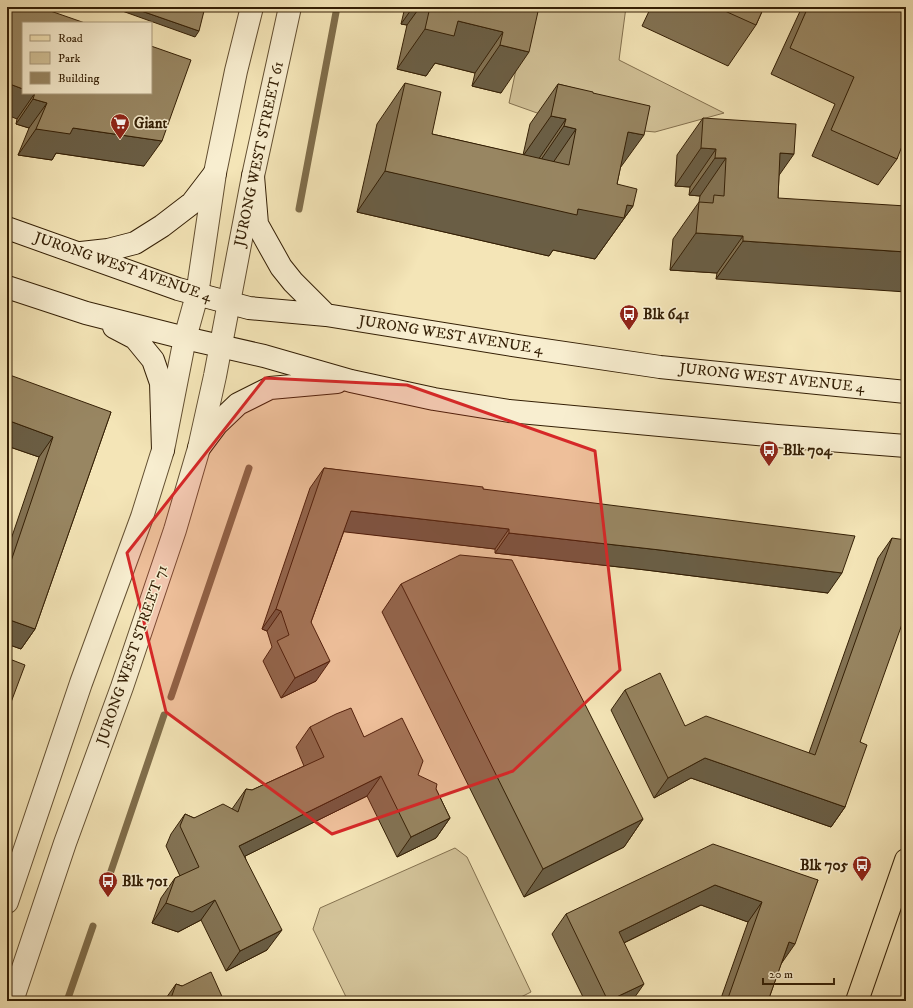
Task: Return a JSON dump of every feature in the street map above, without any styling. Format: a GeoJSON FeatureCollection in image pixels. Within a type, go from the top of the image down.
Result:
{"type":"FeatureCollection","features":[{"type":"Feature","properties":{"kind":"main road"},"geometry":{"type":"LineString","coordinates":[[7,902],[81,683],[142,517],[163,450],[185,338],[197,295],[215,173],[236,71],[252,7]]}},
{"type":"Feature","properties":{"kind":"main road","name":"JURONG WEST STREET 61"},"geometry":{"type":"LineString","coordinates":[[229,302],[253,176],[290,7]]}},
{"type":"Feature","properties":{"kind":"main road"},"geometry":{"type":"LineString","coordinates":[[78,253],[108,250],[135,243],[162,226],[192,204],[215,173]]}},
{"type":"Feature","properties":{"kind":"main road"},"geometry":{"type":"LineString","coordinates":[[253,176],[256,224],[281,267],[293,282],[326,315]]}},
{"type":"Feature","properties":{"kind":"main road","name":"JURONG WEST AVENUE 4"},"geometry":{"type":"LineString","coordinates":[[7,228],[197,295],[249,308],[326,315],[660,367],[906,392]]}},
{"type":"Feature","properties":{"kind":"main road"},"geometry":{"type":"LineString","coordinates":[[7,287],[86,313],[264,356],[351,381],[434,399],[509,411],[776,436],[906,446]]}},
{"type":"Feature","properties":{"kind":"main road","name":"JURONG WEST STREET 71"},"geometry":{"type":"LineString","coordinates":[[12,1001],[65,843],[124,680],[175,530],[199,448],[229,302]]}},
{"type":"Feature","properties":{"kind":"main road"},"geometry":{"type":"LineString","coordinates":[[86,313],[135,338],[153,360],[161,383],[163,450]]}},
{"type":"Feature","properties":{"kind":"main road"},"geometry":{"type":"LineString","coordinates":[[199,448],[216,424],[238,404],[270,388],[351,381]]}},
{"type":"Feature","properties":{"kind":"main road"},"geometry":{"type":"LineString","coordinates":[[857,1001],[906,860]]}},
{"type":"Feature","properties":{"kind":"highlighted area"},"geometry":{"type":"Polygon","coordinates":[[[265,378],[407,385],[595,451],[620,670],[513,771],[332,834],[166,712],[127,553],[265,378]]]}},
{"type":"Feature","properties":{"kind":"green space"},"geometry":{"type":"Polygon","coordinates":[[[529,7],[626,7],[619,60],[724,113],[655,132],[568,124],[509,103],[529,7]]]}},
{"type":"Feature","properties":{"kind":"green space"},"geometry":{"type":"Polygon","coordinates":[[[455,848],[467,857],[531,992],[513,1001],[348,1001],[313,929],[320,908],[455,848]]]}},
{"type":"Feature","properties":{"kind":"building"},"geometry":{"type":"Polygon","coordinates":[[[7,7],[39,7],[82,22],[22,22],[22,89],[7,83],[7,7]]]}},
{"type":"Feature","properties":{"kind":"building"},"geometry":{"type":"Polygon","coordinates":[[[130,7],[205,7],[199,31],[130,7]]]}},
{"type":"Feature","properties":{"kind":"building"},"geometry":{"type":"Polygon","coordinates":[[[430,7],[539,7],[529,52],[500,45],[503,32],[458,21],[454,36],[425,29],[430,7]]]}},
{"type":"Feature","properties":{"kind":"building"},"geometry":{"type":"Polygon","coordinates":[[[716,7],[764,7],[756,25],[716,7]]]}},
{"type":"Feature","properties":{"kind":"building"},"geometry":{"type":"Polygon","coordinates":[[[808,7],[906,7],[906,136],[897,159],[831,130],[854,77],[790,48],[808,7]]]}},
{"type":"Feature","properties":{"kind":"building"},"geometry":{"type":"Polygon","coordinates":[[[152,46],[191,60],[162,141],[73,128],[70,134],[36,129],[47,103],[33,99],[35,94],[152,94],[152,46]]]}},
{"type":"Feature","properties":{"kind":"building"},"geometry":{"type":"Polygon","coordinates":[[[405,83],[441,92],[432,134],[569,165],[576,129],[564,126],[566,119],[551,116],[558,84],[650,106],[644,135],[628,132],[617,184],[637,189],[633,206],[627,205],[624,218],[578,209],[577,215],[385,171],[405,83]]]}},
{"type":"Feature","properties":{"kind":"building"},"geometry":{"type":"Polygon","coordinates":[[[703,118],[796,124],[794,154],[780,153],[778,198],[906,206],[906,252],[743,241],[743,236],[696,233],[699,202],[713,203],[714,195],[724,196],[726,158],[715,158],[716,149],[701,148],[703,118]]]}},
{"type":"Feature","properties":{"kind":"building"},"geometry":{"type":"Polygon","coordinates":[[[7,374],[111,412],[35,629],[7,619],[7,573],[53,437],[7,420],[7,374]]]}},
{"type":"Feature","properties":{"kind":"building"},"geometry":{"type":"Polygon","coordinates":[[[324,468],[483,487],[483,489],[855,536],[842,573],[509,533],[509,529],[351,511],[311,622],[330,661],[295,678],[277,641],[289,635],[281,611],[276,609],[324,468]]]}},
{"type":"Feature","properties":{"kind":"building"},"geometry":{"type":"Polygon","coordinates":[[[892,538],[906,540],[906,613],[860,742],[867,745],[845,807],[705,758],[668,778],[625,690],[660,673],[685,726],[706,716],[815,755],[892,538]]]}},
{"type":"Feature","properties":{"kind":"building"},"geometry":{"type":"Polygon","coordinates":[[[460,555],[512,560],[643,819],[543,869],[401,584],[460,555]]]}},
{"type":"Feature","properties":{"kind":"building"},"geometry":{"type":"Polygon","coordinates":[[[7,658],[25,665],[7,713],[7,658]]]}},
{"type":"Feature","properties":{"kind":"building"},"geometry":{"type":"Polygon","coordinates":[[[351,708],[364,737],[402,718],[423,761],[418,775],[437,784],[436,789],[450,818],[411,837],[381,776],[239,846],[282,930],[240,951],[215,900],[192,912],[166,903],[175,878],[199,867],[180,826],[185,814],[194,818],[223,804],[238,812],[246,789],[252,790],[324,757],[310,727],[351,708]]]}},
{"type":"Feature","properties":{"kind":"building"},"geometry":{"type":"Polygon","coordinates":[[[713,844],[818,880],[795,944],[789,942],[768,1001],[727,1001],[762,902],[715,885],[619,932],[644,984],[608,1001],[566,914],[713,844]]]}},
{"type":"Feature","properties":{"kind":"building"},"geometry":{"type":"Polygon","coordinates":[[[211,972],[224,1001],[170,1001],[176,984],[182,986],[211,972]]]}},
{"type":"Feature","properties":{"kind":"waterway"},"geometry":{"type":"LineString","coordinates":[[299,209],[337,7]]}},
{"type":"Feature","properties":{"kind":"waterway"},"geometry":{"type":"LineString","coordinates":[[171,697],[249,468]]}},
{"type":"Feature","properties":{"kind":"waterway"},"geometry":{"type":"LineString","coordinates":[[108,880],[164,715]]}},
{"type":"Feature","properties":{"kind":"waterway"},"geometry":{"type":"LineString","coordinates":[[67,1001],[93,926]]}},
{"type":"Feature","properties":{"kind":"place","name":"Giant"},"geometry":{"type":"Point","coordinates":[120,140]}},
{"type":"Feature","properties":{"kind":"place","name":"Blk 641"},"geometry":{"type":"Point","coordinates":[629,331]}},
{"type":"Feature","properties":{"kind":"place","name":"Blk 704"},"geometry":{"type":"Point","coordinates":[769,467]}},
{"type":"Feature","properties":{"kind":"place","name":"Blk 705"},"geometry":{"type":"Point","coordinates":[862,882]}},
{"type":"Feature","properties":{"kind":"place","name":"Blk 701"},"geometry":{"type":"Point","coordinates":[108,898]}}]}
